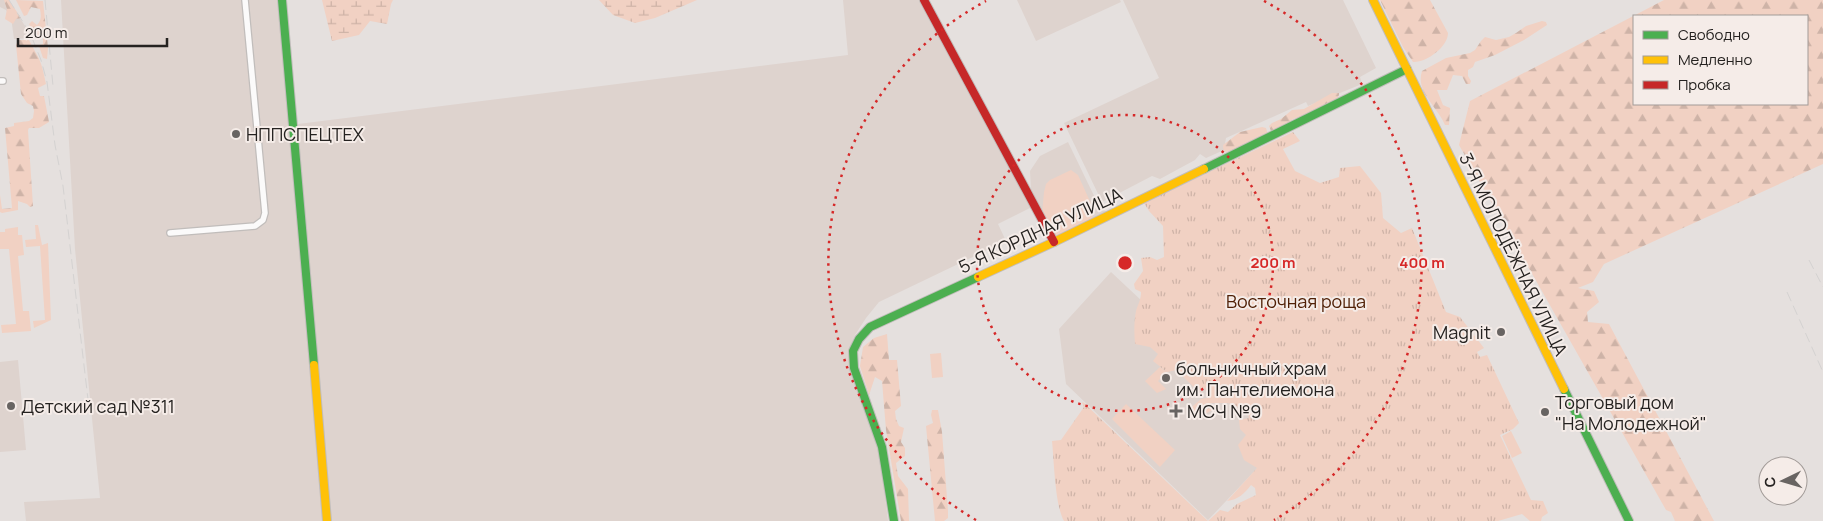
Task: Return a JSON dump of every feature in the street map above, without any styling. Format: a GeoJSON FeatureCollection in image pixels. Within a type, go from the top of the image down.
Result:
{"type":"FeatureCollection","features":[{"type":"Feature","properties":{"kind":"main road"},"geometry":{"type":"LineString","coordinates":[[282,0],[327,521]]}},
{"type":"Feature","properties":{"kind":"main road"},"geometry":{"type":"LineString","coordinates":[[924,0],[1054,242]]}},
{"type":"Feature","properties":{"kind":"main road","name":"3-Я МОЛОДЁЖНАЯ УЛИЦА"},"geometry":{"type":"LineString","coordinates":[[1374,0],[1629,521]]}},
{"type":"Feature","properties":{"kind":"main road","name":"5-Я КОРДНАЯ УЛИЦА"},"geometry":{"type":"LineString","coordinates":[[894,521],[882,447],[854,368],[853,351],[859,339],[870,327],[1054,242],[1407,69]]}},
{"type":"Feature","properties":{"kind":"street"},"geometry":{"type":"LineString","coordinates":[[170,233],[255,226],[263,220],[265,213],[245,0]]}},
{"type":"Feature","properties":{"kind":"shaded area"},"geometry":{"type":"Polygon","coordinates":[[[0,0],[8,0],[29,32],[30,38],[14,39],[11,17],[6,10],[0,7],[0,0]]]}},
{"type":"Feature","properties":{"kind":"shaded area"},"geometry":{"type":"Polygon","coordinates":[[[61,0],[277,0],[290,125],[848,55],[843,0],[922,0],[1032,207],[998,224],[1006,241],[879,302],[855,335],[849,349],[850,365],[880,456],[888,521],[26,521],[24,502],[100,498],[75,249],[61,0]]]}},
{"type":"Feature","properties":{"kind":"shaded area"},"geometry":{"type":"Polygon","coordinates":[[[1017,0],[1120,0],[1121,2],[1036,41],[1017,0]]]}},
{"type":"Feature","properties":{"kind":"shaded area"},"geometry":{"type":"Polygon","coordinates":[[[1123,0],[1343,0],[1376,68],[1360,77],[1362,84],[1308,106],[1306,102],[1226,138],[1224,150],[1206,158],[1200,154],[1195,160],[1160,179],[1152,176],[1102,202],[1064,123],[1159,78],[1123,0]]]}},
{"type":"Feature","properties":{"kind":"shaded area"},"geometry":{"type":"Polygon","coordinates":[[[1068,142],[1098,204],[1101,209],[1107,212],[1053,238],[1031,190],[1030,171],[1040,156],[1068,142]]]}},
{"type":"Feature","properties":{"kind":"shaded area","name":"МСЧ №9"},"geometry":{"type":"Polygon","coordinates":[[[1111,272],[1287,437],[1208,520],[1066,384],[1059,329],[1111,272]]]}},
{"type":"Feature","properties":{"kind":"shaded area","name":"Детский сад №311"},"geometry":{"type":"Polygon","coordinates":[[[18,360],[26,450],[0,452],[0,362],[18,360]]]}},
{"type":"Feature","properties":{"kind":"green space"},"geometry":{"type":"Polygon","coordinates":[[[4,0],[9,0],[21,18],[16,19],[13,24],[5,19],[7,9],[4,0]]]}},
{"type":"Feature","properties":{"kind":"green space"},"geometry":{"type":"Polygon","coordinates":[[[16,0],[43,1],[48,48],[47,59],[43,58],[39,46],[43,44],[43,37],[36,36],[29,24],[32,21],[37,25],[39,23],[41,17],[40,9],[31,7],[27,15],[24,16],[16,0]]]}},
{"type":"Feature","properties":{"kind":"green space"},"geometry":{"type":"Polygon","coordinates":[[[322,0],[393,0],[387,24],[370,21],[359,35],[332,41],[322,0]]]}},
{"type":"Feature","properties":{"kind":"green space"},"geometry":{"type":"Polygon","coordinates":[[[599,0],[697,0],[655,18],[635,23],[613,15],[599,0]]]}},
{"type":"Feature","properties":{"kind":"green space"},"geometry":{"type":"Polygon","coordinates":[[[1380,0],[1430,0],[1448,33],[1444,44],[1430,57],[1413,62],[1403,47],[1380,0]]]}},
{"type":"Feature","properties":{"kind":"green space"},"geometry":{"type":"Polygon","coordinates":[[[1664,0],[1823,0],[1823,164],[1604,264],[1593,282],[1578,288],[1594,291],[1599,302],[1587,312],[1588,322],[1609,324],[1714,521],[1675,521],[1671,512],[1666,510],[1459,145],[1470,101],[1633,16],[1633,105],[1808,105],[1808,15],[1635,15],[1664,0]]]}},
{"type":"Feature","properties":{"kind":"green space"},"geometry":{"type":"Polygon","coordinates":[[[1542,21],[1546,22],[1547,25],[1524,40],[1495,55],[1475,62],[1473,67],[1468,70],[1470,84],[1466,84],[1462,76],[1453,75],[1447,90],[1437,90],[1443,105],[1450,108],[1449,125],[1445,125],[1424,93],[1421,79],[1422,71],[1446,58],[1470,53],[1475,50],[1485,37],[1496,40],[1509,37],[1526,26],[1542,21]]]}},
{"type":"Feature","properties":{"kind":"green space"},"geometry":{"type":"Polygon","coordinates":[[[18,40],[29,40],[43,69],[46,84],[38,88],[40,96],[44,96],[49,122],[39,128],[29,128],[28,130],[33,206],[30,207],[18,201],[18,210],[2,213],[0,212],[0,195],[2,209],[12,208],[5,128],[14,126],[14,123],[29,121],[33,118],[34,111],[33,106],[27,103],[21,94],[16,45],[18,40]]]}},
{"type":"Feature","properties":{"kind":"green space"},"geometry":{"type":"Polygon","coordinates":[[[1332,93],[1339,93],[1335,103],[1316,113],[1293,119],[1281,129],[1271,131],[1269,126],[1272,123],[1281,119],[1292,110],[1304,109],[1332,93]]]}},
{"type":"Feature","properties":{"kind":"green space"},"geometry":{"type":"Polygon","coordinates":[[[1262,127],[1266,128],[1268,134],[1235,150],[1225,152],[1223,145],[1240,132],[1262,127]]]}},
{"type":"Feature","properties":{"kind":"green space","name":"Восточная роща"},"geometry":{"type":"Polygon","coordinates":[[[1293,132],[1300,141],[1283,149],[1295,171],[1320,183],[1339,177],[1340,168],[1360,166],[1381,193],[1383,218],[1401,233],[1412,228],[1446,312],[1460,317],[1484,348],[1477,352],[1480,357],[1487,355],[1519,423],[1513,429],[1500,435],[1531,500],[1543,501],[1548,513],[1542,517],[1541,521],[1530,521],[1522,514],[1498,521],[1208,521],[1220,510],[1228,512],[1237,504],[1256,495],[1255,488],[1251,485],[1241,496],[1227,501],[1257,468],[1244,460],[1238,445],[1246,435],[1240,429],[1239,420],[1249,418],[1247,410],[1228,403],[1211,403],[1214,409],[1205,414],[1187,411],[1201,399],[1207,398],[1209,394],[1205,388],[1196,389],[1176,370],[1167,372],[1153,361],[1158,354],[1150,347],[1135,344],[1135,319],[1141,292],[1135,289],[1134,284],[1143,271],[1141,258],[1150,257],[1157,260],[1164,257],[1163,226],[1144,203],[1293,132]]]}},
{"type":"Feature","properties":{"kind":"green space"},"geometry":{"type":"Polygon","coordinates":[[[1071,170],[1078,175],[1093,208],[1092,221],[1055,238],[1042,215],[1044,192],[1046,184],[1050,180],[1071,170]]]}},
{"type":"Feature","properties":{"kind":"green space"},"geometry":{"type":"Polygon","coordinates":[[[35,225],[38,225],[42,245],[48,243],[51,320],[34,328],[33,321],[45,320],[40,246],[26,247],[25,240],[36,239],[35,225]]]}},
{"type":"Feature","properties":{"kind":"green space"},"geometry":{"type":"Polygon","coordinates":[[[18,227],[18,235],[22,235],[24,255],[18,256],[23,311],[29,311],[31,331],[2,333],[1,325],[16,324],[9,249],[0,249],[0,232],[5,232],[5,229],[18,227]]]}},
{"type":"Feature","properties":{"kind":"green space"},"geometry":{"type":"Polygon","coordinates":[[[887,334],[889,360],[897,360],[901,406],[895,411],[899,426],[904,428],[901,442],[905,448],[905,456],[896,463],[898,476],[908,489],[909,521],[901,521],[886,430],[882,381],[875,377],[869,395],[860,366],[863,347],[874,338],[887,334]]]}},
{"type":"Feature","properties":{"kind":"green space"},"geometry":{"type":"Polygon","coordinates":[[[941,353],[943,377],[932,378],[930,354],[941,353]]]}},
{"type":"Feature","properties":{"kind":"green space"},"geometry":{"type":"Polygon","coordinates":[[[1160,367],[1167,372],[1158,381],[1166,389],[1157,393],[1145,381],[1160,367]]]}},
{"type":"Feature","properties":{"kind":"green space"},"geometry":{"type":"Polygon","coordinates":[[[1083,402],[1208,521],[1064,521],[1057,494],[1052,441],[1061,440],[1084,407],[1083,402]]]}},
{"type":"Feature","properties":{"kind":"green space"},"geometry":{"type":"Polygon","coordinates":[[[1126,404],[1175,450],[1160,467],[1112,419],[1126,404]]]}},
{"type":"Feature","properties":{"kind":"green space"},"geometry":{"type":"Polygon","coordinates":[[[932,410],[938,410],[942,432],[948,511],[948,518],[944,521],[935,521],[926,426],[933,423],[932,410]]]}},
{"type":"Feature","properties":{"kind":"green space"},"geometry":{"type":"Polygon","coordinates":[[[1511,431],[1522,453],[1512,458],[1502,436],[1511,431]]]}},
{"type":"Feature","properties":{"kind":"railway"},"geometry":{"type":"LineString","coordinates":[[9,0],[30,33],[41,60],[47,82],[55,145],[63,186],[89,408]]}},
{"type":"Feature","properties":{"kind":"railway"},"geometry":{"type":"LineString","coordinates":[[45,0],[53,86]]}},
{"type":"Feature","properties":{"kind":"railway"},"geometry":{"type":"LineString","coordinates":[[1809,260],[1823,287]]}},
{"type":"Feature","properties":{"kind":"railway"},"geometry":{"type":"LineString","coordinates":[[1787,292],[1823,372]]}},
{"type":"Feature","properties":{"kind":"traffic: fast"},"geometry":{"type":"LineString","coordinates":[[282,0],[314,365]]}},
{"type":"Feature","properties":{"kind":"traffic: fast"},"geometry":{"type":"LineString","coordinates":[[1204,169],[1407,69]]}},
{"type":"Feature","properties":{"kind":"traffic: fast"},"geometry":{"type":"LineString","coordinates":[[894,521],[882,447],[854,368],[853,351],[859,339],[870,327],[978,277]]}},
{"type":"Feature","properties":{"kind":"traffic: fast"},"geometry":{"type":"LineString","coordinates":[[1564,389],[1629,521]]}},
{"type":"Feature","properties":{"kind":"traffic: slow"},"geometry":{"type":"LineString","coordinates":[[1373,0],[1564,389]]}},
{"type":"Feature","properties":{"kind":"traffic: slow"},"geometry":{"type":"LineString","coordinates":[[978,277],[1204,169]]}},
{"type":"Feature","properties":{"kind":"traffic: slow"},"geometry":{"type":"LineString","coordinates":[[314,365],[327,521]]}},
{"type":"Feature","properties":{"kind":"traffic: jam"},"geometry":{"type":"LineString","coordinates":[[924,0],[1054,242]]}},
{"type":"Feature","properties":{"kind":"place","name":"НППСПЕЦТЕХ"},"geometry":{"type":"Point","coordinates":[236,134]}},
{"type":"Feature","properties":{"kind":"place","name":"Magnit"},"geometry":{"type":"Point","coordinates":[1501,332]}},
{"type":"Feature","properties":{"kind":"place","name":"больничный храм им. Пантелиемона"},"geometry":{"type":"Point","coordinates":[1166,378]}},
{"type":"Feature","properties":{"kind":"place","name":"Детский сад №311"},"geometry":{"type":"Point","coordinates":[11,406]}},
{"type":"Feature","properties":{"kind":"place","name":"МСЧ №9"},"geometry":{"type":"Point","coordinates":[1176,411]}},
{"type":"Feature","properties":{"kind":"place","name":"Торговый дом \"На Молодежной\""},"geometry":{"type":"Point","coordinates":[1545,412]}}]}
